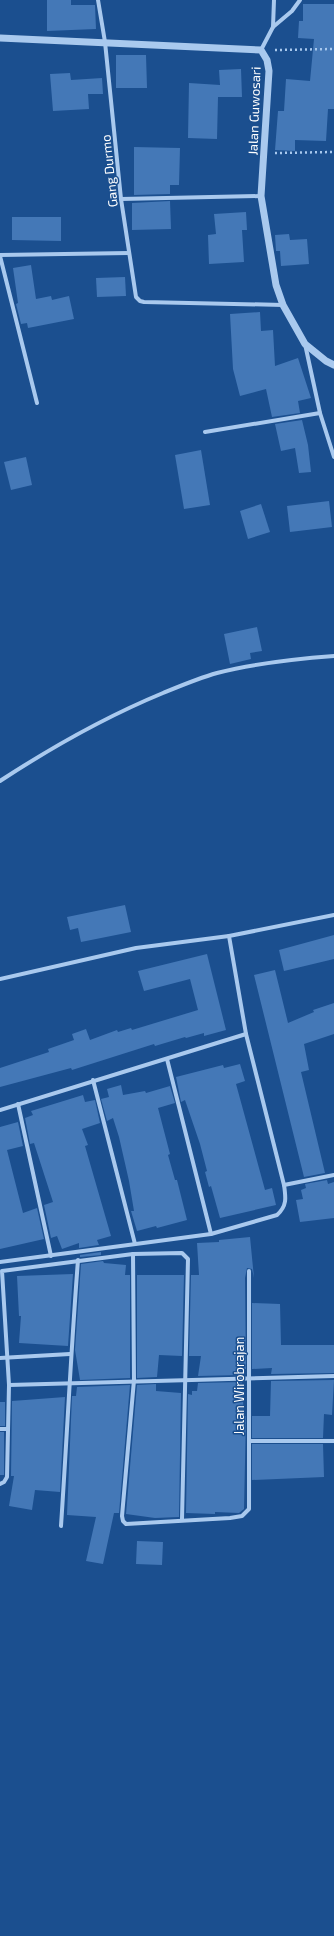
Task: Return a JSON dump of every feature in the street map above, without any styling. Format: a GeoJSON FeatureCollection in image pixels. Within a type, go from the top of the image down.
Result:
{"type":"FeatureCollection","features":[{"type":"Feature","properties":{"kind":"street","name":"Gang Durmo"},"geometry":{"type":"LineString","coordinates":[[98,0],[105,42],[121,199],[136,297],[140,301],[144,302],[283,305]]}},
{"type":"Feature","properties":{"kind":"street"},"geometry":{"type":"LineString","coordinates":[[273,27],[274,0]]}},
{"type":"Feature","properties":{"kind":"street"},"geometry":{"type":"LineString","coordinates":[[261,50],[273,27],[292,11],[300,0]]}},
{"type":"Feature","properties":{"kind":"street","name":"Jalan Guwosari"},"geometry":{"type":"LineString","coordinates":[[0,38],[261,50],[267,60],[269,70],[265,153],[261,196],[276,285],[283,305],[305,344],[326,361],[334,365]]}},
{"type":"Feature","properties":{"kind":"street"},"geometry":{"type":"LineString","coordinates":[[121,199],[261,196]]}},
{"type":"Feature","properties":{"kind":"street"},"geometry":{"type":"LineString","coordinates":[[37,403],[0,255],[129,253]]}},
{"type":"Feature","properties":{"kind":"street"},"geometry":{"type":"LineString","coordinates":[[305,344],[320,413],[334,458]]}},
{"type":"Feature","properties":{"kind":"street"},"geometry":{"type":"LineString","coordinates":[[205,432],[320,413]]}},
{"type":"Feature","properties":{"kind":"street"},"geometry":{"type":"LineString","coordinates":[[0,781],[73,735],[103,720],[179,687],[216,673],[268,662],[334,656]]}},
{"type":"Feature","properties":{"kind":"street"},"geometry":{"type":"LineString","coordinates":[[0,979],[136,948],[229,936],[334,915]]}},
{"type":"Feature","properties":{"kind":"street"},"geometry":{"type":"LineString","coordinates":[[0,1262],[211,1234],[277,1216],[284,1209],[286,1200],[284,1185],[246,1034],[229,936]]}},
{"type":"Feature","properties":{"kind":"street"},"geometry":{"type":"LineString","coordinates":[[0,1110],[246,1034]]}},
{"type":"Feature","properties":{"kind":"street"},"geometry":{"type":"LineString","coordinates":[[167,1059],[211,1234]]}},
{"type":"Feature","properties":{"kind":"street"},"geometry":{"type":"LineString","coordinates":[[94,1080],[135,1244]]}},
{"type":"Feature","properties":{"kind":"street"},"geometry":{"type":"LineString","coordinates":[[18,1104],[51,1256]]}},
{"type":"Feature","properties":{"kind":"street"},"geometry":{"type":"LineString","coordinates":[[284,1185],[334,1175]]}},
{"type":"Feature","properties":{"kind":"street"},"geometry":{"type":"LineString","coordinates":[[0,1484],[4,1482],[7,1477],[9,1385],[2,1271],[133,1254],[182,1253],[188,1259],[182,1519],[126,1524],[123,1521],[134,1380],[133,1254]]}},
{"type":"Feature","properties":{"kind":"street"},"geometry":{"type":"LineString","coordinates":[[61,1526],[70,1383],[70,1354],[78,1260]]}},
{"type":"Feature","properties":{"kind":"street","name":"Jalan Wirobrajan"},"geometry":{"type":"LineString","coordinates":[[182,1519],[194,1520],[242,1516],[250,1509],[249,1271]]}},
{"type":"Feature","properties":{"kind":"street"},"geometry":{"type":"LineString","coordinates":[[0,1358],[70,1354]]}},
{"type":"Feature","properties":{"kind":"street"},"geometry":{"type":"LineString","coordinates":[[9,1385],[134,1380],[334,1376]]}},
{"type":"Feature","properties":{"kind":"street"},"geometry":{"type":"LineString","coordinates":[[0,1429],[8,1429]]}},
{"type":"Feature","properties":{"kind":"street"},"geometry":{"type":"LineString","coordinates":[[249,1441],[334,1441]]}},
{"type":"Feature","properties":{"kind":"path"},"geometry":{"type":"LineString","coordinates":[[261,50],[334,49]]}},
{"type":"Feature","properties":{"kind":"path"},"geometry":{"type":"LineString","coordinates":[[265,153],[334,152]]}},
{"type":"Feature","properties":{"kind":"building"},"geometry":{"type":"Polygon","coordinates":[[[47,0],[71,0],[71,5],[95,5],[96,29],[47,31],[47,0]]]}},
{"type":"Feature","properties":{"kind":"building"},"geometry":{"type":"Polygon","coordinates":[[[303,4],[334,4],[334,109],[328,109],[326,141],[295,140],[295,151],[275,150],[278,111],[284,111],[286,79],[310,81],[314,39],[298,38],[299,21],[303,21],[303,4]]]}},
{"type":"Feature","properties":{"kind":"building"},"geometry":{"type":"Polygon","coordinates":[[[116,55],[146,55],[147,88],[116,88],[116,55]]]}},
{"type":"Feature","properties":{"kind":"building"},"geometry":{"type":"Polygon","coordinates":[[[241,69],[242,97],[218,97],[217,139],[188,138],[189,83],[220,85],[219,70],[241,69]]]}},
{"type":"Feature","properties":{"kind":"building"},"geometry":{"type":"Polygon","coordinates":[[[70,73],[71,80],[102,78],[103,94],[88,94],[89,109],[53,111],[50,74],[70,73]]]}},
{"type":"Feature","properties":{"kind":"building"},"geometry":{"type":"Polygon","coordinates":[[[134,147],[180,148],[179,185],[170,185],[170,194],[134,195],[134,147]]]}},
{"type":"Feature","properties":{"kind":"building"},"geometry":{"type":"Polygon","coordinates":[[[170,201],[171,229],[132,230],[132,203],[170,201]]]}},
{"type":"Feature","properties":{"kind":"building"},"geometry":{"type":"Polygon","coordinates":[[[246,212],[247,230],[242,230],[244,262],[209,264],[208,235],[216,234],[214,214],[246,212]]]}},
{"type":"Feature","properties":{"kind":"building"},"geometry":{"type":"Polygon","coordinates":[[[12,217],[61,217],[61,241],[12,240],[12,217]]]}},
{"type":"Feature","properties":{"kind":"building"},"geometry":{"type":"Polygon","coordinates":[[[289,234],[290,240],[307,239],[309,264],[281,266],[280,251],[276,251],[275,235],[289,234]]]}},
{"type":"Feature","properties":{"kind":"building"},"geometry":{"type":"Polygon","coordinates":[[[31,265],[36,299],[51,296],[52,300],[69,296],[74,319],[28,328],[27,323],[21,324],[16,304],[18,303],[13,268],[31,265]]]}},
{"type":"Feature","properties":{"kind":"building"},"geometry":{"type":"Polygon","coordinates":[[[125,277],[126,296],[97,297],[96,278],[125,277]]]}},
{"type":"Feature","properties":{"kind":"building"},"geometry":{"type":"Polygon","coordinates":[[[260,312],[261,331],[273,330],[275,366],[298,358],[311,398],[298,401],[300,413],[272,417],[266,389],[240,396],[233,369],[230,314],[260,312]]]}},
{"type":"Feature","properties":{"kind":"building"},"geometry":{"type":"Polygon","coordinates":[[[302,420],[308,445],[311,472],[299,473],[295,448],[281,451],[275,424],[302,420]]]}},
{"type":"Feature","properties":{"kind":"building"},"geometry":{"type":"Polygon","coordinates":[[[201,450],[210,505],[184,509],[175,455],[201,450]]]}},
{"type":"Feature","properties":{"kind":"building"},"geometry":{"type":"Polygon","coordinates":[[[26,457],[32,485],[11,490],[4,462],[26,457]]]}},
{"type":"Feature","properties":{"kind":"building"},"geometry":{"type":"Polygon","coordinates":[[[329,501],[332,527],[290,532],[287,506],[329,501]]]}},
{"type":"Feature","properties":{"kind":"building"},"geometry":{"type":"Polygon","coordinates":[[[261,504],[270,532],[248,539],[240,511],[261,504]]]}},
{"type":"Feature","properties":{"kind":"building"},"geometry":{"type":"Polygon","coordinates":[[[257,627],[262,651],[250,653],[251,659],[230,664],[224,634],[257,627]]]}},
{"type":"Feature","properties":{"kind":"building"},"geometry":{"type":"Polygon","coordinates":[[[125,905],[131,932],[81,942],[78,928],[70,930],[67,917],[125,905]]]}},
{"type":"Feature","properties":{"kind":"building"},"geometry":{"type":"Polygon","coordinates":[[[334,935],[334,959],[284,971],[279,950],[334,935]]]}},
{"type":"Feature","properties":{"kind":"building"},"geometry":{"type":"Polygon","coordinates":[[[207,954],[226,1030],[204,1036],[204,1033],[185,1037],[155,1046],[154,1044],[72,1070],[71,1068],[0,1087],[0,1068],[49,1052],[48,1049],[74,1040],[72,1034],[86,1029],[90,1040],[117,1030],[118,1032],[131,1028],[132,1030],[198,1010],[190,979],[144,991],[138,971],[207,954]]]}},
{"type":"Feature","properties":{"kind":"building"},"geometry":{"type":"Polygon","coordinates":[[[275,970],[288,1023],[314,1012],[313,1010],[334,1003],[334,1034],[304,1044],[309,1070],[301,1072],[325,1173],[304,1177],[254,975],[275,970]]]}},
{"type":"Feature","properties":{"kind":"building"},"geometry":{"type":"Polygon","coordinates":[[[240,1064],[245,1081],[236,1084],[265,1190],[272,1188],[276,1205],[220,1218],[211,1186],[209,1187],[205,1172],[207,1171],[200,1144],[185,1100],[181,1102],[176,1077],[223,1065],[224,1068],[240,1064]]]}},
{"type":"Feature","properties":{"kind":"building"},"geometry":{"type":"Polygon","coordinates":[[[121,1085],[123,1095],[145,1091],[146,1093],[170,1086],[175,1103],[158,1108],[170,1154],[168,1155],[175,1180],[177,1180],[187,1220],[157,1228],[156,1226],[137,1231],[131,1211],[134,1211],[119,1137],[113,1118],[107,1121],[101,1099],[109,1097],[107,1089],[121,1085]]]}},
{"type":"Feature","properties":{"kind":"building"},"geometry":{"type":"Polygon","coordinates":[[[83,1095],[85,1102],[95,1100],[100,1123],[82,1129],[88,1145],[85,1146],[111,1236],[97,1240],[99,1245],[79,1248],[79,1243],[62,1249],[57,1236],[51,1238],[44,1205],[53,1202],[34,1143],[30,1144],[25,1118],[33,1115],[31,1111],[83,1095]]]}},
{"type":"Feature","properties":{"kind":"building"},"geometry":{"type":"Polygon","coordinates":[[[18,1122],[23,1146],[7,1150],[23,1213],[37,1208],[44,1239],[0,1249],[0,1127],[18,1122]]]}},
{"type":"Feature","properties":{"kind":"building"},"geometry":{"type":"Polygon","coordinates":[[[327,1180],[328,1184],[334,1182],[334,1218],[300,1222],[296,1200],[303,1199],[301,1190],[306,1188],[305,1184],[327,1180]]]}},
{"type":"Feature","properties":{"kind":"building"},"geometry":{"type":"Polygon","coordinates":[[[250,1237],[254,1278],[252,1269],[247,1268],[245,1278],[246,1369],[241,1369],[242,1375],[198,1376],[201,1356],[189,1356],[191,1275],[199,1275],[197,1243],[219,1242],[219,1240],[250,1237]]]}},
{"type":"Feature","properties":{"kind":"building"},"geometry":{"type":"Polygon","coordinates":[[[101,1252],[101,1255],[80,1257],[80,1255],[101,1252]]]}},
{"type":"Feature","properties":{"kind":"building"},"geometry":{"type":"Polygon","coordinates":[[[103,1261],[104,1263],[126,1265],[125,1275],[130,1275],[130,1378],[80,1380],[75,1350],[81,1264],[103,1261]]]}},
{"type":"Feature","properties":{"kind":"building"},"geometry":{"type":"Polygon","coordinates":[[[73,1274],[68,1346],[19,1343],[21,1316],[19,1316],[17,1276],[73,1274]]]}},
{"type":"Feature","properties":{"kind":"building"},"geometry":{"type":"Polygon","coordinates":[[[137,1275],[184,1275],[182,1356],[159,1355],[157,1377],[137,1378],[137,1275]]]}},
{"type":"Feature","properties":{"kind":"building"},"geometry":{"type":"Polygon","coordinates":[[[252,1303],[280,1304],[281,1345],[334,1345],[334,1373],[271,1374],[272,1368],[252,1369],[252,1303]]]}},
{"type":"Feature","properties":{"kind":"building"},"geometry":{"type":"Polygon","coordinates":[[[334,1380],[332,1415],[324,1414],[323,1438],[252,1438],[252,1416],[270,1416],[271,1381],[334,1380]]]}},
{"type":"Feature","properties":{"kind":"building"},"geometry":{"type":"Polygon","coordinates":[[[242,1382],[244,1416],[246,1416],[244,1509],[239,1513],[186,1513],[188,1394],[192,1395],[192,1391],[197,1391],[198,1383],[242,1382]]]}},
{"type":"Feature","properties":{"kind":"building"},"geometry":{"type":"Polygon","coordinates":[[[156,1384],[156,1391],[181,1393],[179,1517],[155,1518],[126,1514],[137,1385],[156,1384]]]}},
{"type":"Feature","properties":{"kind":"building"},"geometry":{"type":"Polygon","coordinates":[[[130,1385],[119,1513],[114,1513],[103,1564],[86,1561],[96,1517],[67,1515],[72,1396],[76,1396],[77,1387],[130,1385]]]}},
{"type":"Feature","properties":{"kind":"building"},"geometry":{"type":"Polygon","coordinates":[[[65,1397],[60,1492],[35,1490],[32,1510],[9,1506],[14,1476],[11,1476],[12,1401],[65,1397]]]}},
{"type":"Feature","properties":{"kind":"building"},"geometry":{"type":"Polygon","coordinates":[[[0,1402],[5,1402],[5,1426],[0,1426],[0,1402]]]}},
{"type":"Feature","properties":{"kind":"building"},"geometry":{"type":"Polygon","coordinates":[[[0,1432],[4,1432],[4,1475],[0,1475],[0,1432]]]}},
{"type":"Feature","properties":{"kind":"building"},"geometry":{"type":"Polygon","coordinates":[[[252,1444],[323,1444],[324,1477],[252,1480],[252,1444]]]}},
{"type":"Feature","properties":{"kind":"building"},"geometry":{"type":"Polygon","coordinates":[[[137,1541],[163,1542],[162,1565],[136,1564],[137,1541]]]}}]}
